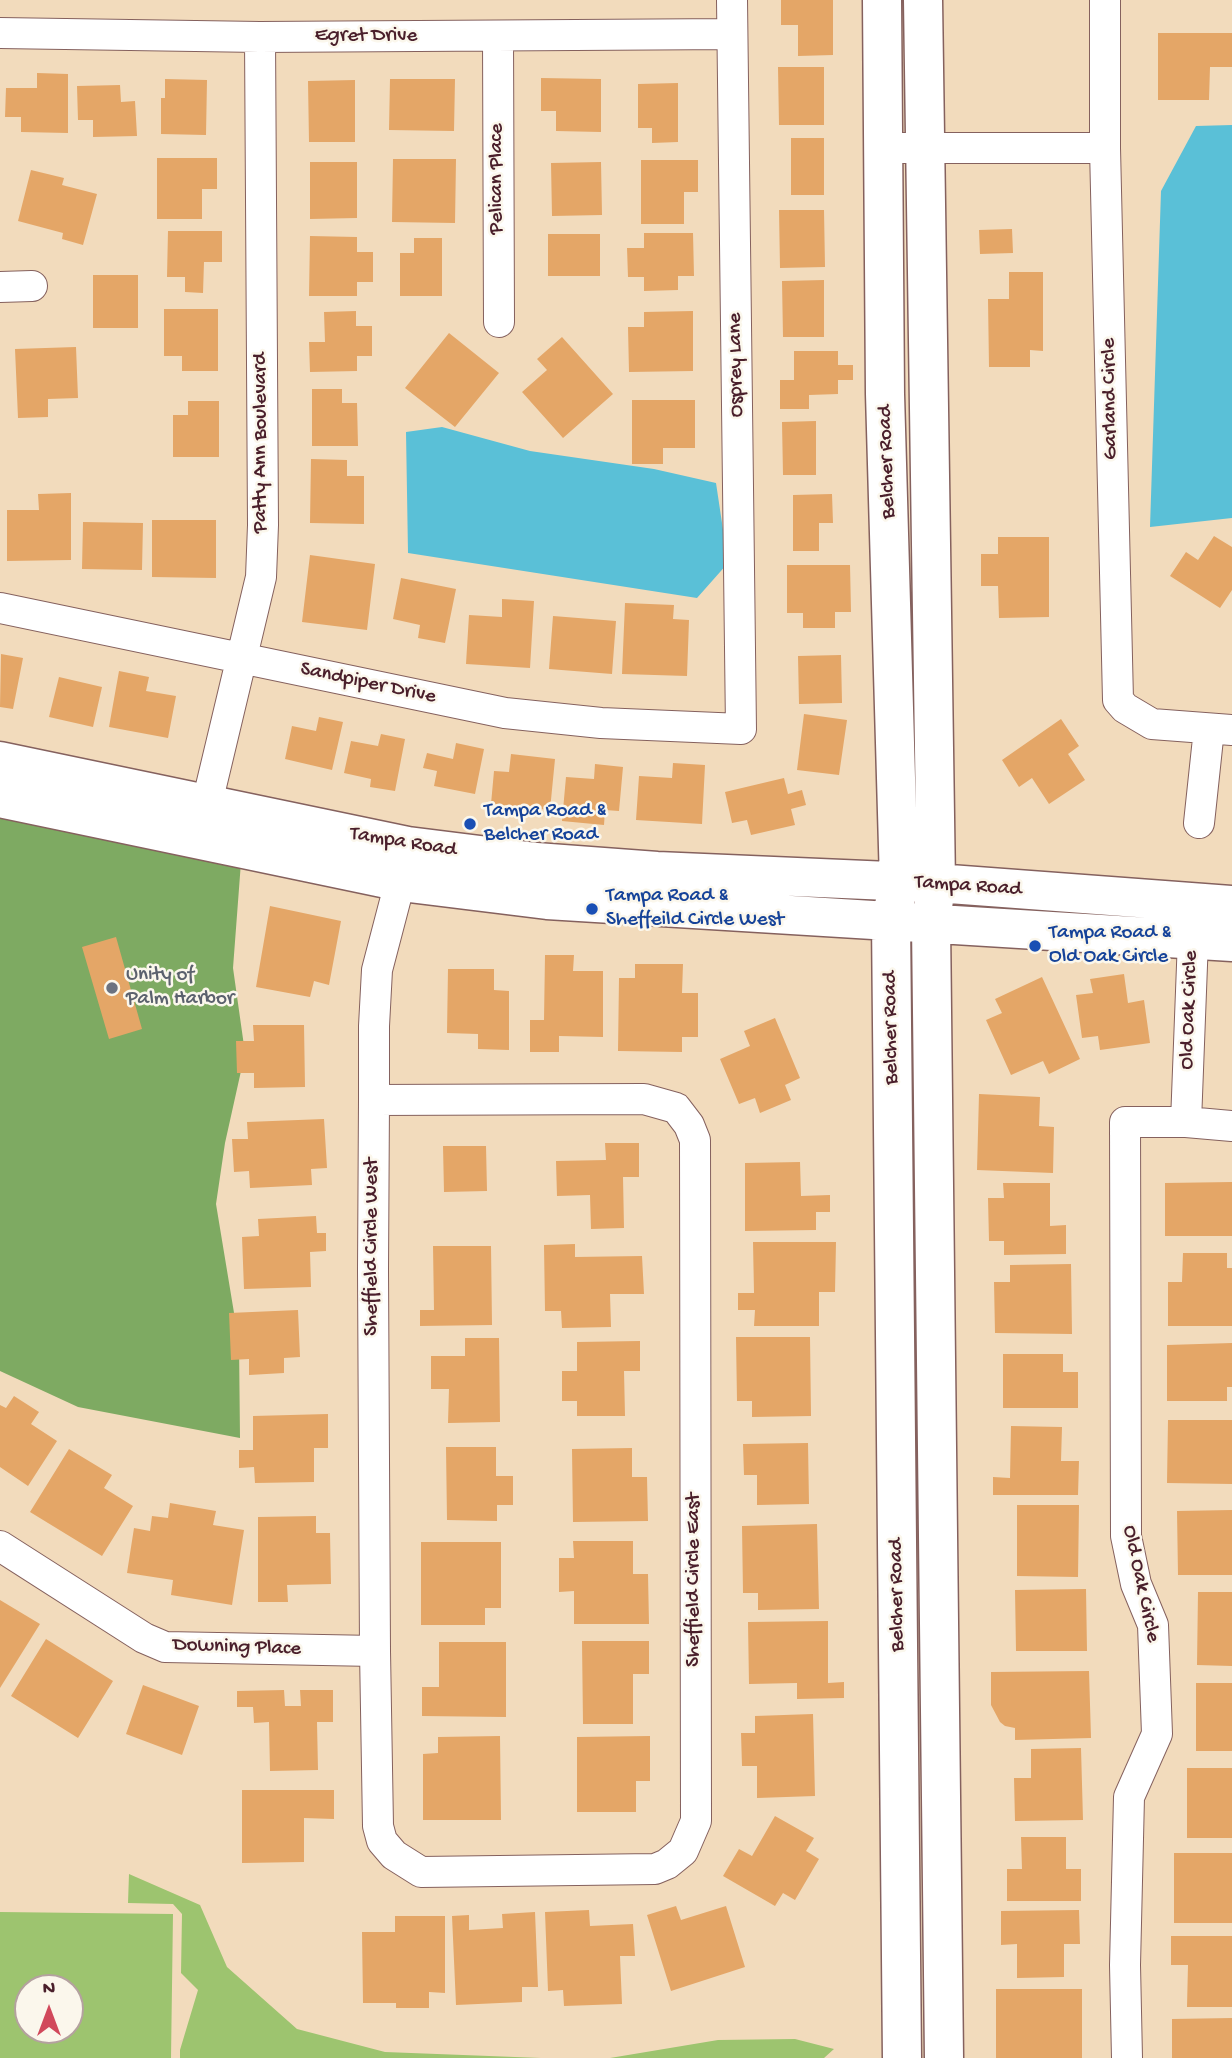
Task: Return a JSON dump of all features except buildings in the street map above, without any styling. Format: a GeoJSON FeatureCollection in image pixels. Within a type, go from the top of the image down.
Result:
{"type":"FeatureCollection","features":[{"type":"Feature","properties":{"kind":"main road","name":"Belcher Road"},"geometry":{"type":"LineString","coordinates":[[882,0],[885,394],[917,883],[931,923],[944,2058]]}},
{"type":"Feature","properties":{"kind":"main road","name":"Belcher Road"},"geometry":{"type":"LineString","coordinates":[[902,2058],[891,920],[917,883],[923,0]]}},
{"type":"Feature","properties":{"kind":"main road","name":"Tampa Road"},"geometry":{"type":"LineString","coordinates":[[0,761],[202,823]]}},
{"type":"Feature","properties":{"kind":"main road","name":"Tampa Road"},"geometry":{"type":"LineString","coordinates":[[0,798],[202,823],[405,864],[547,900],[1232,942]]}},
{"type":"Feature","properties":{"kind":"main road","name":"Tampa Road"},"geometry":{"type":"LineString","coordinates":[[405,864],[551,863],[657,871],[917,883],[1232,905]]}},
{"type":"Feature","properties":{"kind":"street","name":"Osprey Lane"},"geometry":{"type":"LineString","coordinates":[[732,0],[741,729]]}},
{"type":"Feature","properties":{"kind":"street","name":"Garland Circle"},"geometry":{"type":"LineString","coordinates":[[1105,0],[1105,148],[1118,700],[1125,708],[1152,724],[1220,729],[1199,823]]}},
{"type":"Feature","properties":{"kind":"street","name":"Egret Drive"},"geometry":{"type":"LineString","coordinates":[[0,33],[498,37],[732,33]]}},
{"type":"Feature","properties":{"kind":"street","name":"Patty Ann Boulevard"},"geometry":{"type":"LineString","coordinates":[[202,823],[261,577],[260,37]]}},
{"type":"Feature","properties":{"kind":"street","name":"Pelican Place"},"geometry":{"type":"LineString","coordinates":[[498,37],[499,322]]}},
{"type":"Feature","properties":{"kind":"street"},"geometry":{"type":"LineString","coordinates":[[884,148],[1105,148]]}},
{"type":"Feature","properties":{"kind":"street"},"geometry":{"type":"LineString","coordinates":[[0,287],[32,286]]}},
{"type":"Feature","properties":{"kind":"street","name":"Sandpiper Drive"},"geometry":{"type":"LineString","coordinates":[[0,608],[505,713],[601,723],[741,729]]}},
{"type":"Feature","properties":{"kind":"street","name":"Sheffield Circle West"},"geometry":{"type":"LineString","coordinates":[[375,1651],[374,1100],[377,970],[405,864]]}},
{"type":"Feature","properties":{"kind":"street","name":"Old Oak Circle"},"geometry":{"type":"LineString","coordinates":[[1186,1122],[1193,939]]}},
{"type":"Feature","properties":{"kind":"street","name":"Sheffield Circle East"},"geometry":{"type":"LineString","coordinates":[[374,1100],[643,1099],[676,1108],[690,1125],[695,1140],[696,1821],[683,1851],[667,1864],[655,1869],[421,1872],[394,1855],[382,1841],[378,1826],[375,1651]]}},
{"type":"Feature","properties":{"kind":"street","name":"Old Oak Circle"},"geometry":{"type":"LineString","coordinates":[[1127,2058],[1125,1965],[1129,1797],[1157,1734],[1153,1625],[1136,1584],[1126,1536],[1125,1122],[1186,1122],[1232,1126]]}},
{"type":"Feature","properties":{"kind":"street","name":"Downing Place"},"geometry":{"type":"LineString","coordinates":[[0,1546],[144,1638],[165,1647],[375,1651]]}},
{"type":"Feature","properties":{"kind":"green space"},"geometry":{"type":"Polygon","coordinates":[[[0,814],[241,862],[233,968],[245,1053],[225,1143],[216,1204],[239,1343],[240,1438],[78,1407],[0,1371],[0,814]]]}},
{"type":"Feature","properties":{"kind":"green space"},"geometry":{"type":"Polygon","coordinates":[[[129,1874],[200,1905],[227,1967],[297,2029],[385,2052],[541,2058],[180,2058],[198,1990],[181,1973],[182,1914],[173,1904],[128,1903],[129,1874]]]}},
{"type":"Feature","properties":{"kind":"green space"},"geometry":{"type":"Polygon","coordinates":[[[0,1912],[173,1914],[171,2058],[0,2058],[0,1912]]]}},
{"type":"Feature","properties":{"kind":"green space"},"geometry":{"type":"Polygon","coordinates":[[[795,2039],[834,2049],[824,2058],[610,2058],[718,2040],[795,2039]]]}},
{"type":"Feature","properties":{"kind":"water"},"geometry":{"type":"Polygon","coordinates":[[[1232,125],[1232,518],[1150,527],[1161,191],[1196,126],[1232,125]]]}},
{"type":"Feature","properties":{"kind":"water"},"geometry":{"type":"Polygon","coordinates":[[[442,427],[530,451],[654,469],[716,483],[728,563],[697,598],[408,553],[406,432],[442,427]]]}},
{"type":"Feature","properties":{"kind":"place","name":"Tampa Road & Belcher Road"},"geometry":{"type":"Point","coordinates":[470,824]}},
{"type":"Feature","properties":{"kind":"place","name":"Tampa Road & Sheffeild Circle West"},"geometry":{"type":"Point","coordinates":[592,909]}},
{"type":"Feature","properties":{"kind":"place","name":"Tampa Road & Old Oak Circle"},"geometry":{"type":"Point","coordinates":[1035,946]}},
{"type":"Feature","properties":{"kind":"place","name":"Unity of Palm Harbor"},"geometry":{"type":"Point","coordinates":[112,988]}}]}
